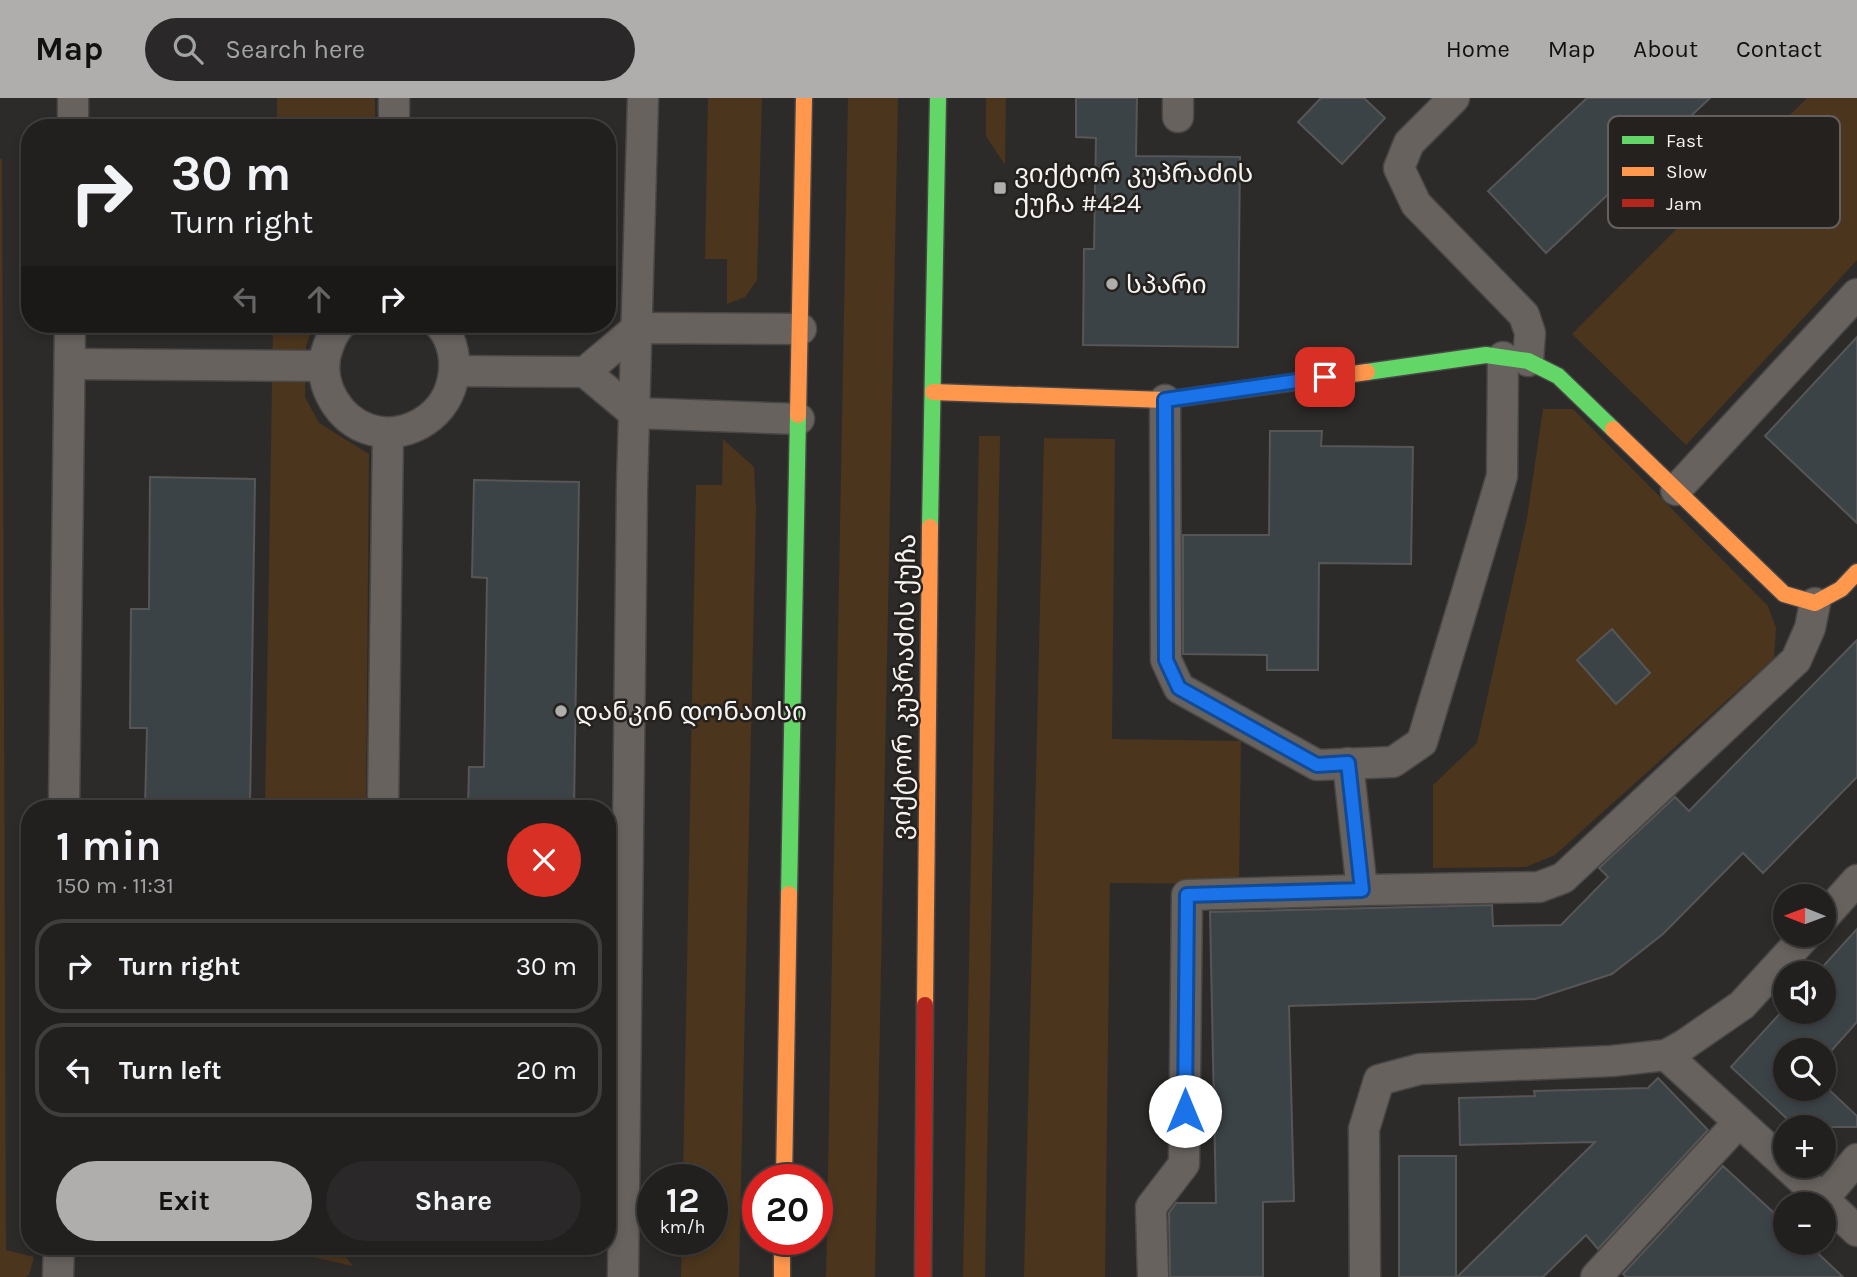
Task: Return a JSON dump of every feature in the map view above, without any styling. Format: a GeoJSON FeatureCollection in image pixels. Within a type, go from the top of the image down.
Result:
{"type":"FeatureCollection","features":[{"type":"Feature","properties":{"kind":"main road"},"geometry":{"type":"LineString","coordinates":[[783,1164],[804,98]]}},
{"type":"Feature","properties":{"kind":"main road","name":"ვიქტორ კუპრაძის ქუჩა"},"geometry":{"type":"LineString","coordinates":[[923,1277],[928,622],[938,98]]}},
{"type":"Feature","properties":{"kind":"main road"},"geometry":{"type":"LineString","coordinates":[[933,392],[1165,400],[1486,355],[1515,359],[1558,376],[1784,594],[1815,603],[1841,589],[1857,572]]}},
{"type":"Feature","properties":{"kind":"main road"},"geometry":{"type":"LineString","coordinates":[[782,1255],[782,1277]]}},
{"type":"Feature","properties":{"kind":"lane"},"geometry":{"type":"LineString","coordinates":[[73,98],[73,119]]}},
{"type":"Feature","properties":{"kind":"lane"},"geometry":{"type":"LineString","coordinates":[[394,98],[394,119]]}},
{"type":"Feature","properties":{"kind":"lane"},"geometry":{"type":"LineString","coordinates":[[623,1277],[634,413],[643,98]]}},
{"type":"Feature","properties":{"kind":"lane"},"geometry":{"type":"LineString","coordinates":[[1165,400],[1166,660],[1179,688],[1317,765],[1393,762],[1422,742],[1502,477],[1515,359],[1530,333],[1524,315],[1416,204],[1399,168],[1409,143],[1454,98]]}},
{"type":"Feature","properties":{"kind":"lane"},"geometry":{"type":"LineString","coordinates":[[1676,490],[1857,294]]}},
{"type":"Feature","properties":{"kind":"lane"},"geometry":{"type":"LineString","coordinates":[[585,372],[637,328],[801,329]]}},
{"type":"Feature","properties":{"kind":"lane"},"geometry":{"type":"LineString","coordinates":[[64,800],[70,333]]}},
{"type":"Feature","properties":{"kind":"lane"},"geometry":{"type":"LineString","coordinates":[[335,333],[328,345],[324,366],[327,386],[336,405],[350,419],[368,429],[388,433],[408,430],[426,421],[441,407],[450,390],[455,371],[453,349],[446,333]]}},
{"type":"Feature","properties":{"kind":"lane"},"geometry":{"type":"LineString","coordinates":[[70,364],[324,366]]}},
{"type":"Feature","properties":{"kind":"lane"},"geometry":{"type":"LineString","coordinates":[[455,371],[585,372],[634,413],[799,419]]}},
{"type":"Feature","properties":{"kind":"lane"},"geometry":{"type":"LineString","coordinates":[[383,800],[388,433]]}},
{"type":"Feature","properties":{"kind":"lane"},"geometry":{"type":"LineString","coordinates":[[1153,1277],[1151,1207],[1184,1164],[1187,895],[1539,887],[1563,878],[1796,660],[1810,628],[1815,603]]}},
{"type":"Feature","properties":{"kind":"lane"},"geometry":{"type":"LineString","coordinates":[[1348,763],[1362,890]]}},
{"type":"Feature","properties":{"kind":"lane"},"geometry":{"type":"LineString","coordinates":[[1836,904],[1857,880]]}},
{"type":"Feature","properties":{"kind":"lane"},"geometry":{"type":"LineString","coordinates":[[1365,1277],[1364,1129],[1378,1080],[1420,1069],[1612,1061],[1666,1055],[1741,1005],[1795,947]]}},
{"type":"Feature","properties":{"kind":"lane"},"geometry":{"type":"LineString","coordinates":[[1666,1055],[1773,1153]]}},
{"type":"Feature","properties":{"kind":"lane"},"geometry":{"type":"LineString","coordinates":[[1596,1277],[1740,1122]]}},
{"type":"Feature","properties":{"kind":"lane"},"geometry":{"type":"LineString","coordinates":[[1830,1192],[1857,1159]]}},
{"type":"Feature","properties":{"kind":"lane"},"geometry":{"type":"LineString","coordinates":[[1801,1178],[1816,1192]]}},
{"type":"Feature","properties":{"kind":"lane"},"geometry":{"type":"LineString","coordinates":[[1836,1211],[1857,1231]]}},
{"type":"Feature","properties":{"kind":"lane"},"geometry":{"type":"LineString","coordinates":[[58,1277],[59,1255]]}},
{"type":"Feature","properties":{"kind":"shaded area"},"geometry":{"type":"Polygon","coordinates":[[[277,98],[375,98],[375,119],[277,119],[277,98]]]}},
{"type":"Feature","properties":{"kind":"shaded area"},"geometry":{"type":"Polygon","coordinates":[[[708,98],[762,98],[757,280],[745,297],[727,304],[727,259],[705,259],[708,98]]]}},
{"type":"Feature","properties":{"kind":"shaded area"},"geometry":{"type":"Polygon","coordinates":[[[848,98],[898,98],[875,1277],[826,1277],[826,1255],[833,1255],[833,1164],[828,1164],[848,98]]]}},
{"type":"Feature","properties":{"kind":"shaded area"},"geometry":{"type":"Polygon","coordinates":[[[986,98],[1006,98],[1005,165],[986,136],[986,98]]]}},
{"type":"Feature","properties":{"kind":"shaded area"},"geometry":{"type":"Polygon","coordinates":[[[1807,98],[1857,98],[1857,260],[1686,445],[1572,334],[1678,228],[1840,228],[1840,116],[1789,116],[1807,98]]]}},
{"type":"Feature","properties":{"kind":"shaded area"},"geometry":{"type":"Polygon","coordinates":[[[2,159],[6,1250],[34,1257],[26,1277],[0,1277],[2,159]]]}},
{"type":"Feature","properties":{"kind":"shaded area"},"geometry":{"type":"Polygon","coordinates":[[[273,333],[311,333],[306,346],[305,397],[319,423],[369,454],[366,800],[265,800],[273,333]]]}},
{"type":"Feature","properties":{"kind":"shaded area"},"geometry":{"type":"Polygon","coordinates":[[[1543,409],[1573,409],[1768,606],[1776,628],[1774,658],[1555,855],[1526,867],[1433,868],[1433,785],[1477,743],[1527,518],[1543,409]]]}},
{"type":"Feature","properties":{"kind":"shaded area"},"geometry":{"type":"Polygon","coordinates":[[[979,436],[1000,436],[985,1277],[963,1277],[979,436]]]}},
{"type":"Feature","properties":{"kind":"shaded area"},"geometry":{"type":"Polygon","coordinates":[[[1044,438],[1115,439],[1112,739],[1241,741],[1239,884],[1110,883],[1105,1277],[1024,1277],[1044,438]]]}},
{"type":"Feature","properties":{"kind":"shaded area"},"geometry":{"type":"Polygon","coordinates":[[[723,439],[754,467],[756,508],[739,1277],[681,1277],[682,1255],[728,1255],[728,1164],[683,1164],[696,485],[722,485],[723,439]]]}},
{"type":"Feature","properties":{"kind":"shaded area"},"geometry":{"type":"Polygon","coordinates":[[[304,1255],[344,1255],[353,1266],[304,1255]]]}},
{"type":"Feature","properties":{"kind":"building"},"geometry":{"type":"Polygon","coordinates":[[[1076,98],[1137,98],[1136,156],[1240,157],[1238,347],[1083,345],[1084,249],[1094,249],[1096,138],[1076,137],[1076,98]]]}},
{"type":"Feature","properties":{"kind":"building"},"geometry":{"type":"Polygon","coordinates":[[[1321,98],[1364,98],[1385,118],[1342,164],[1298,122],[1321,98]]]}},
{"type":"Feature","properties":{"kind":"building"},"geometry":{"type":"Polygon","coordinates":[[[1587,98],[1710,98],[1691,116],[1608,116],[1608,194],[1546,253],[1488,191],[1587,98]]]}},
{"type":"Feature","properties":{"kind":"building"},"geometry":{"type":"Polygon","coordinates":[[[1857,337],[1857,523],[1765,436],[1857,337]]]}},
{"type":"Feature","properties":{"kind":"building"},"geometry":{"type":"Polygon","coordinates":[[[1270,431],[1322,431],[1321,446],[1413,447],[1411,564],[1319,563],[1318,670],[1267,670],[1267,655],[1183,654],[1183,535],[1269,535],[1270,431]]]}},
{"type":"Feature","properties":{"kind":"building"},"geometry":{"type":"Polygon","coordinates":[[[150,477],[255,479],[250,800],[145,800],[147,728],[130,728],[131,609],[149,609],[150,477]]]}},
{"type":"Feature","properties":{"kind":"building"},"geometry":{"type":"Polygon","coordinates":[[[474,480],[579,482],[574,800],[468,800],[469,767],[484,767],[487,578],[472,577],[474,480]]]}},
{"type":"Feature","properties":{"kind":"building"},"geometry":{"type":"Polygon","coordinates":[[[1612,629],[1650,673],[1616,704],[1577,660],[1612,629]]]}},
{"type":"Feature","properties":{"kind":"building"},"geometry":{"type":"Polygon","coordinates":[[[1857,640],[1857,777],[1763,873],[1743,853],[1663,934],[1612,974],[1535,999],[1289,1006],[1294,1201],[1263,1202],[1263,1277],[1170,1277],[1169,1213],[1176,1203],[1216,1203],[1210,912],[1492,905],[1493,926],[1561,925],[1608,877],[1599,868],[1675,797],[1689,811],[1857,640]]]}},
{"type":"Feature","properties":{"kind":"building"},"geometry":{"type":"Polygon","coordinates":[[[1857,929],[1857,1022],[1836,1046],[1836,1038],[1773,1038],[1773,1101],[1836,1101],[1836,1096],[1857,1116],[1857,1127],[1836,1127],[1836,1115],[1783,1115],[1731,1067],[1773,1021],[1773,1024],[1836,1024],[1836,961],[1828,961],[1857,929]]]}},
{"type":"Feature","properties":{"kind":"building"},"geometry":{"type":"Polygon","coordinates":[[[1658,1078],[1708,1130],[1598,1249],[1586,1235],[1543,1277],[1457,1277],[1595,1142],[1460,1145],[1459,1098],[1535,1096],[1534,1091],[1648,1088],[1658,1078]]]}},
{"type":"Feature","properties":{"kind":"building"},"geometry":{"type":"Polygon","coordinates":[[[1399,1156],[1456,1156],[1456,1277],[1399,1277],[1399,1156]]]}},
{"type":"Feature","properties":{"kind":"building"},"geometry":{"type":"Polygon","coordinates":[[[1723,1166],[1773,1212],[1773,1255],[1820,1255],[1843,1277],[1626,1277],[1623,1274],[1723,1166]]]}},
{"type":"Feature","properties":{"kind":"traffic: fast"},"geometry":{"type":"LineString","coordinates":[[930,527],[938,98]]}},
{"type":"Feature","properties":{"kind":"traffic: fast"},"geometry":{"type":"LineString","coordinates":[[1367,372],[1486,355],[1528,361],[1558,376],[1613,429]]}},
{"type":"Feature","properties":{"kind":"traffic: fast"},"geometry":{"type":"LineString","coordinates":[[789,894],[798,415]]}},
{"type":"Feature","properties":{"kind":"traffic: slow"},"geometry":{"type":"LineString","coordinates":[[798,415],[804,98]]}},
{"type":"Feature","properties":{"kind":"traffic: slow"},"geometry":{"type":"LineString","coordinates":[[933,392],[1165,400],[1367,372]]}},
{"type":"Feature","properties":{"kind":"traffic: slow"},"geometry":{"type":"LineString","coordinates":[[1613,429],[1784,594],[1815,603],[1841,589],[1857,572]]}},
{"type":"Feature","properties":{"kind":"traffic: slow"},"geometry":{"type":"LineString","coordinates":[[925,1005],[930,527]]}},
{"type":"Feature","properties":{"kind":"traffic: slow"},"geometry":{"type":"LineString","coordinates":[[784,1164],[789,894]]}},
{"type":"Feature","properties":{"kind":"traffic: slow"},"geometry":{"type":"LineString","coordinates":[[782,1255],[782,1277]]}},
{"type":"Feature","properties":{"kind":"traffic: jam"},"geometry":{"type":"LineString","coordinates":[[923,1277],[925,1005]]}},
{"type":"Feature","properties":{"kind":"place","name":"ვიქტორ კუპრაძის ქუჩა #424"},"geometry":{"type":"Point","coordinates":[1000,188]}},
{"type":"Feature","properties":{"kind":"place","name":"სპარი"},"geometry":{"type":"Point","coordinates":[1112,284]}},
{"type":"Feature","properties":{"kind":"place","name":"დანკინ დონათსი"},"geometry":{"type":"Point","coordinates":[561,711]}},
{"type":"Feature","properties":{"kind":"route"},"geometry":{"type":"LineString","coordinates":[[1185,1111],[1187,895],[1362,890],[1348,763],[1317,765],[1179,688],[1166,660],[1165,400],[1325,377]]}}]}
